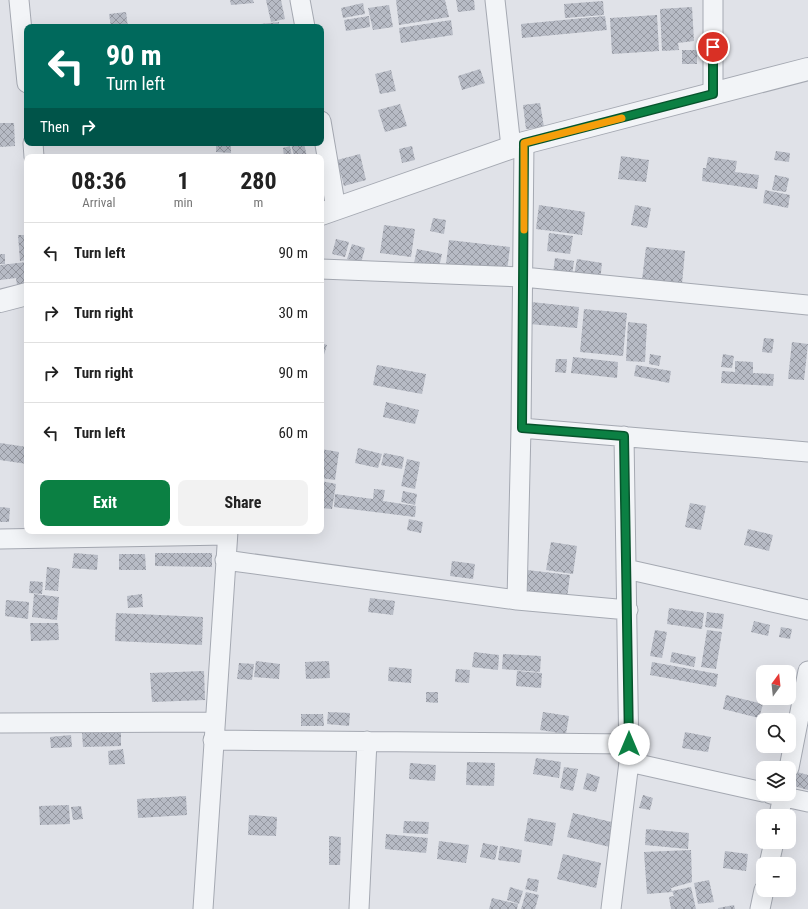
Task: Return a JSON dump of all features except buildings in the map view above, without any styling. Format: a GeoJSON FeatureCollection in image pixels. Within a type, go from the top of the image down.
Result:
{"type":"FeatureCollection","features":[{"type":"Feature","properties":{"kind":"street"},"geometry":{"type":"LineString","coordinates":[[300,0],[304,24]]}},
{"type":"Feature","properties":{"kind":"street"},"geometry":{"type":"LineString","coordinates":[[495,0],[518,145],[523,277],[522,428],[517,600]]}},
{"type":"Feature","properties":{"kind":"street"},"geometry":{"type":"LineString","coordinates":[[713,0],[713,94]]}},
{"type":"Feature","properties":{"kind":"street"},"geometry":{"type":"LineString","coordinates":[[23,1],[24,24]]}},
{"type":"Feature","properties":{"kind":"street"},"geometry":{"type":"LineString","coordinates":[[324,155],[329,212],[518,145],[808,69]]}},
{"type":"Feature","properties":{"kind":"street"},"geometry":{"type":"LineString","coordinates":[[324,269],[523,277],[808,305]]}},
{"type":"Feature","properties":{"kind":"street"},"geometry":{"type":"LineString","coordinates":[[0,301],[24,295]]}},
{"type":"Feature","properties":{"kind":"street"},"geometry":{"type":"LineString","coordinates":[[522,428],[808,452]]}},
{"type":"Feature","properties":{"kind":"street"},"geometry":{"type":"LineString","coordinates":[[611,909],[629,762],[628,610],[624,436]]}},
{"type":"Feature","properties":{"kind":"street"},"geometry":{"type":"LineString","coordinates":[[0,539],[189,534]]}},
{"type":"Feature","properties":{"kind":"street"},"geometry":{"type":"LineString","coordinates":[[203,909],[227,534]]}},
{"type":"Feature","properties":{"kind":"street"},"geometry":{"type":"LineString","coordinates":[[225,560],[517,600],[628,610]]}},
{"type":"Feature","properties":{"kind":"street"},"geometry":{"type":"LineString","coordinates":[[626,569],[808,610]]}},
{"type":"Feature","properties":{"kind":"street"},"geometry":{"type":"LineString","coordinates":[[790,761],[808,671]]}},
{"type":"Feature","properties":{"kind":"street"},"geometry":{"type":"LineString","coordinates":[[0,723],[214,731],[367,741],[629,744]]}},
{"type":"Feature","properties":{"kind":"street"},"geometry":{"type":"LineString","coordinates":[[359,909],[367,741]]}},
{"type":"Feature","properties":{"kind":"street"},"geometry":{"type":"LineString","coordinates":[[629,762],[756,790]]}},
{"type":"Feature","properties":{"kind":"street"},"geometry":{"type":"LineString","coordinates":[[796,799],[808,802]]}},
{"type":"Feature","properties":{"kind":"street"},"geometry":{"type":"LineString","coordinates":[[760,909],[763,897]]}},
{"type":"Feature","properties":{"kind":"slow traffic"},"geometry":{"type":"LineString","coordinates":[[524,230],[524,143],[622,118]]}},
{"type":"Feature","properties":{"kind":"route"},"geometry":{"type":"LineString","coordinates":[[629,744],[624,436],[522,428],[524,143],[713,94],[713,47]]}}]}
